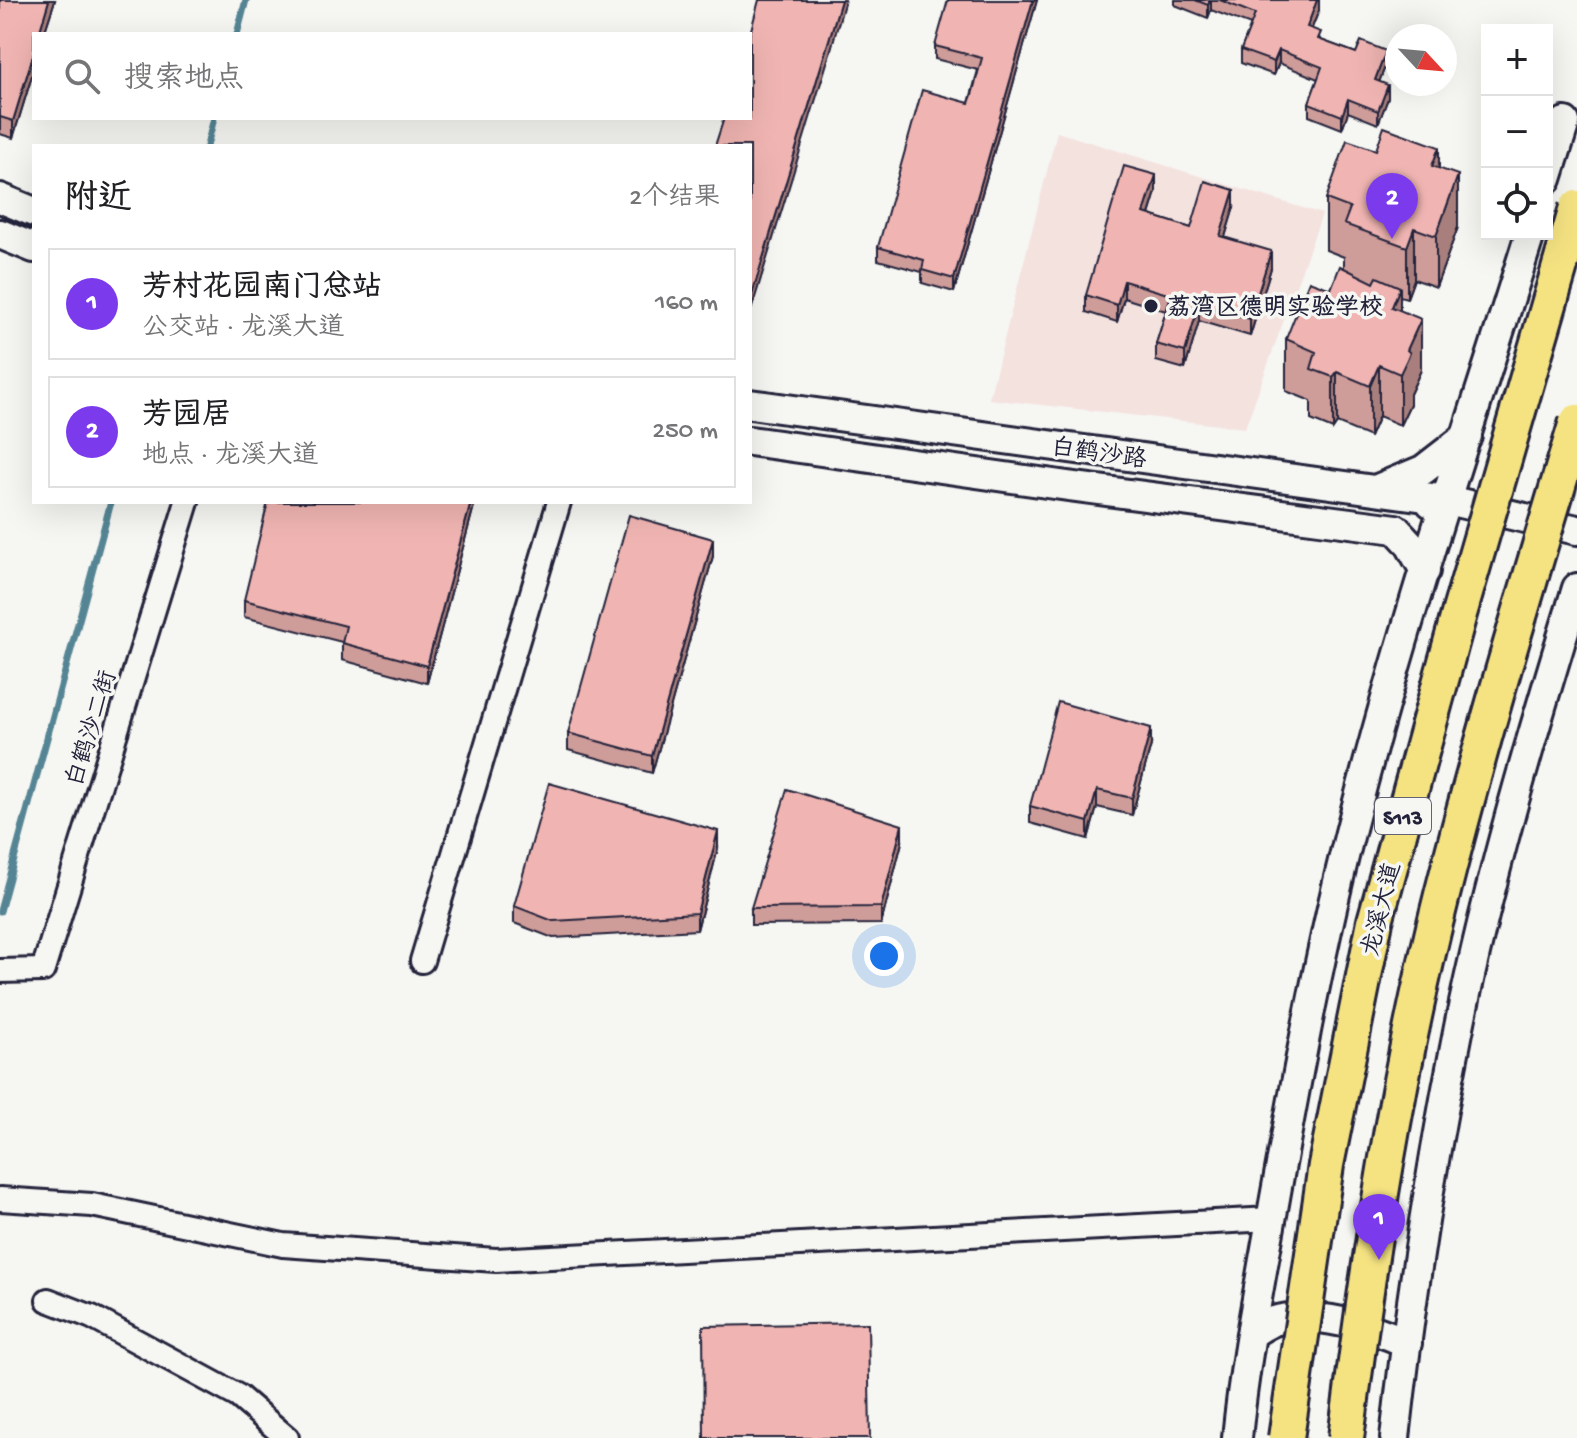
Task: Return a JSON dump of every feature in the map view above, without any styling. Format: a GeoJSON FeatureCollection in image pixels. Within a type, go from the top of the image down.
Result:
{"type":"FeatureCollection","features":[{"type":"Feature","properties":{"kind":"main road","name":"龙溪大道"},"geometry":{"type":"LineString","coordinates":[[1286,1438],[1326,1165],[1375,921],[1463,599],[1577,208]]}},
{"type":"Feature","properties":{"kind":"main road","name":"S113"},"geometry":{"type":"LineString","coordinates":[[1346,1438],[1384,1174],[1442,896],[1482,744],[1577,422]]}},
{"type":"Feature","properties":{"kind":"street"},"geometry":{"type":"LineString","coordinates":[[1550,168],[1563,121]]}},
{"type":"Feature","properties":{"kind":"street"},"geometry":{"type":"LineString","coordinates":[[0,198],[32,211]]}},
{"type":"Feature","properties":{"kind":"street"},"geometry":{"type":"LineString","coordinates":[[0,234],[32,247]]}},
{"type":"Feature","properties":{"kind":"street"},"geometry":{"type":"LineString","coordinates":[[1237,1438],[1271,1219],[1307,1019],[1355,811],[1425,571],[1528,240]]}},
{"type":"Feature","properties":{"kind":"street","name":"白鹤沙路"},"geometry":{"type":"LineString","coordinates":[[752,404],[1447,500],[1577,530]]}},
{"type":"Feature","properties":{"kind":"street"},"geometry":{"type":"LineString","coordinates":[[1375,490],[1423,470],[1467,436]]}},
{"type":"Feature","properties":{"kind":"street","name":"白鹤沙路"},"geometry":{"type":"LineString","coordinates":[[752,441],[1053,484],[1336,519]]}},
{"type":"Feature","properties":{"kind":"street"},"geometry":{"type":"LineString","coordinates":[[1336,519],[1447,500]]}},
{"type":"Feature","properties":{"kind":"street","name":"白鹤沙二街"},"geometry":{"type":"LineString","coordinates":[[0,971],[43,970],[186,504]]}},
{"type":"Feature","properties":{"kind":"street"},"geometry":{"type":"LineString","coordinates":[[422,961],[558,504]]}},
{"type":"Feature","properties":{"kind":"street"},"geometry":{"type":"LineString","coordinates":[[1336,519],[1396,529],[1409,543],[1425,571]]}},
{"type":"Feature","properties":{"kind":"street"},"geometry":{"type":"LineString","coordinates":[[1395,1438],[1434,1164],[1459,1030],[1486,910],[1577,588]]}},
{"type":"Feature","properties":{"kind":"street"},"geometry":{"type":"LineString","coordinates":[[0,1199],[92,1205],[283,1245],[496,1260],[1271,1219]]}},
{"type":"Feature","properties":{"kind":"street"},"geometry":{"type":"LineString","coordinates":[[48,1300],[92,1317],[238,1396],[287,1438]]}},
{"type":"Feature","properties":{"kind":"street"},"geometry":{"type":"LineString","coordinates":[[1252,1333],[1275,1320],[1304,1318],[1377,1331],[1407,1343]]}},
{"type":"Feature","properties":{"kind":"shaded area","name":"荔湾区德明实验学校"},"geometry":{"type":"Polygon","coordinates":[[[1057,132],[1322,214],[1245,428],[989,399],[1057,132]]]}},
{"type":"Feature","properties":{"kind":"building"},"geometry":{"type":"Polygon","coordinates":[[[0,0],[49,0],[40,32],[32,32],[32,59],[13,121],[0,117],[0,0]]]}},
{"type":"Feature","properties":{"kind":"building"},"geometry":{"type":"Polygon","coordinates":[[[759,0],[841,0],[752,294],[752,144],[716,144],[723,120],[752,120],[751,32],[759,0]]]}},
{"type":"Feature","properties":{"kind":"building"},"geometry":{"type":"Polygon","coordinates":[[[948,0],[1033,0],[954,279],[922,270],[924,260],[878,247],[922,90],[969,103],[972,95],[982,58],[935,46],[948,0]]]}},
{"type":"Feature","properties":{"kind":"building"},"geometry":{"type":"Polygon","coordinates":[[[1220,0],[1317,0],[1307,27],[1321,32],[1318,39],[1356,53],[1361,41],[1385,51],[1375,80],[1385,84],[1378,111],[1348,99],[1342,116],[1309,103],[1322,67],[1279,50],[1274,62],[1241,50],[1255,14],[1220,0]]]}},
{"type":"Feature","properties":{"kind":"building"},"geometry":{"type":"Polygon","coordinates":[[[1384,127],[1439,147],[1432,166],[1458,175],[1436,236],[1414,228],[1407,247],[1344,224],[1350,208],[1326,199],[1347,140],[1376,150],[1384,127]]]}},
{"type":"Feature","properties":{"kind":"building"},"geometry":{"type":"Polygon","coordinates":[[[1124,166],[1156,175],[1144,213],[1191,228],[1205,181],[1234,190],[1220,236],[1271,251],[1250,319],[1199,304],[1185,352],[1156,344],[1171,295],[1124,281],[1117,305],[1086,295],[1124,166]]]}},
{"type":"Feature","properties":{"kind":"building"},"geometry":{"type":"Polygon","coordinates":[[[1340,266],[1374,283],[1377,277],[1400,287],[1392,307],[1421,319],[1400,374],[1379,365],[1370,386],[1337,372],[1333,377],[1311,369],[1316,352],[1286,339],[1309,281],[1331,289],[1340,266]]]}},
{"type":"Feature","properties":{"kind":"building"},"geometry":{"type":"Polygon","coordinates":[[[268,504],[470,504],[427,666],[342,643],[346,626],[244,600],[268,504]]]}},
{"type":"Feature","properties":{"kind":"building"},"geometry":{"type":"Polygon","coordinates":[[[629,515],[713,539],[652,756],[568,733],[629,515]]]}},
{"type":"Feature","properties":{"kind":"building"},"geometry":{"type":"Polygon","coordinates":[[[1058,702],[1151,728],[1132,798],[1097,790],[1088,822],[1030,806],[1058,702]]]}},
{"type":"Feature","properties":{"kind":"building"},"geometry":{"type":"Polygon","coordinates":[[[549,783],[718,831],[697,913],[553,921],[514,906],[549,783]]]}},
{"type":"Feature","properties":{"kind":"building"},"geometry":{"type":"Polygon","coordinates":[[[787,789],[902,825],[881,907],[751,908],[787,789]]]}},
{"type":"Feature","properties":{"kind":"building"},"geometry":{"type":"Polygon","coordinates":[[[868,1323],[870,1438],[704,1438],[703,1326],[868,1323]]]}},
{"type":"Feature","properties":{"kind":"waterway"},"geometry":{"type":"LineString","coordinates":[[238,32],[246,0]]}},
{"type":"Feature","properties":{"kind":"waterway"},"geometry":{"type":"LineString","coordinates":[[208,144],[214,120]]}},
{"type":"Feature","properties":{"kind":"waterway"},"geometry":{"type":"LineString","coordinates":[[0,911],[110,504]]}},
{"type":"Feature","properties":{"kind":"place","name":"芳园居"},"geometry":{"type":"Point","coordinates":[1392,239]}},
{"type":"Feature","properties":{"kind":"place","name":"荔湾区德明实验学校"},"geometry":{"type":"Point","coordinates":[1151,306]}},
{"type":"Feature","properties":{"kind":"place","name":"芳村花园南门总站"},"geometry":{"type":"Point","coordinates":[1379,1260]}}]}
